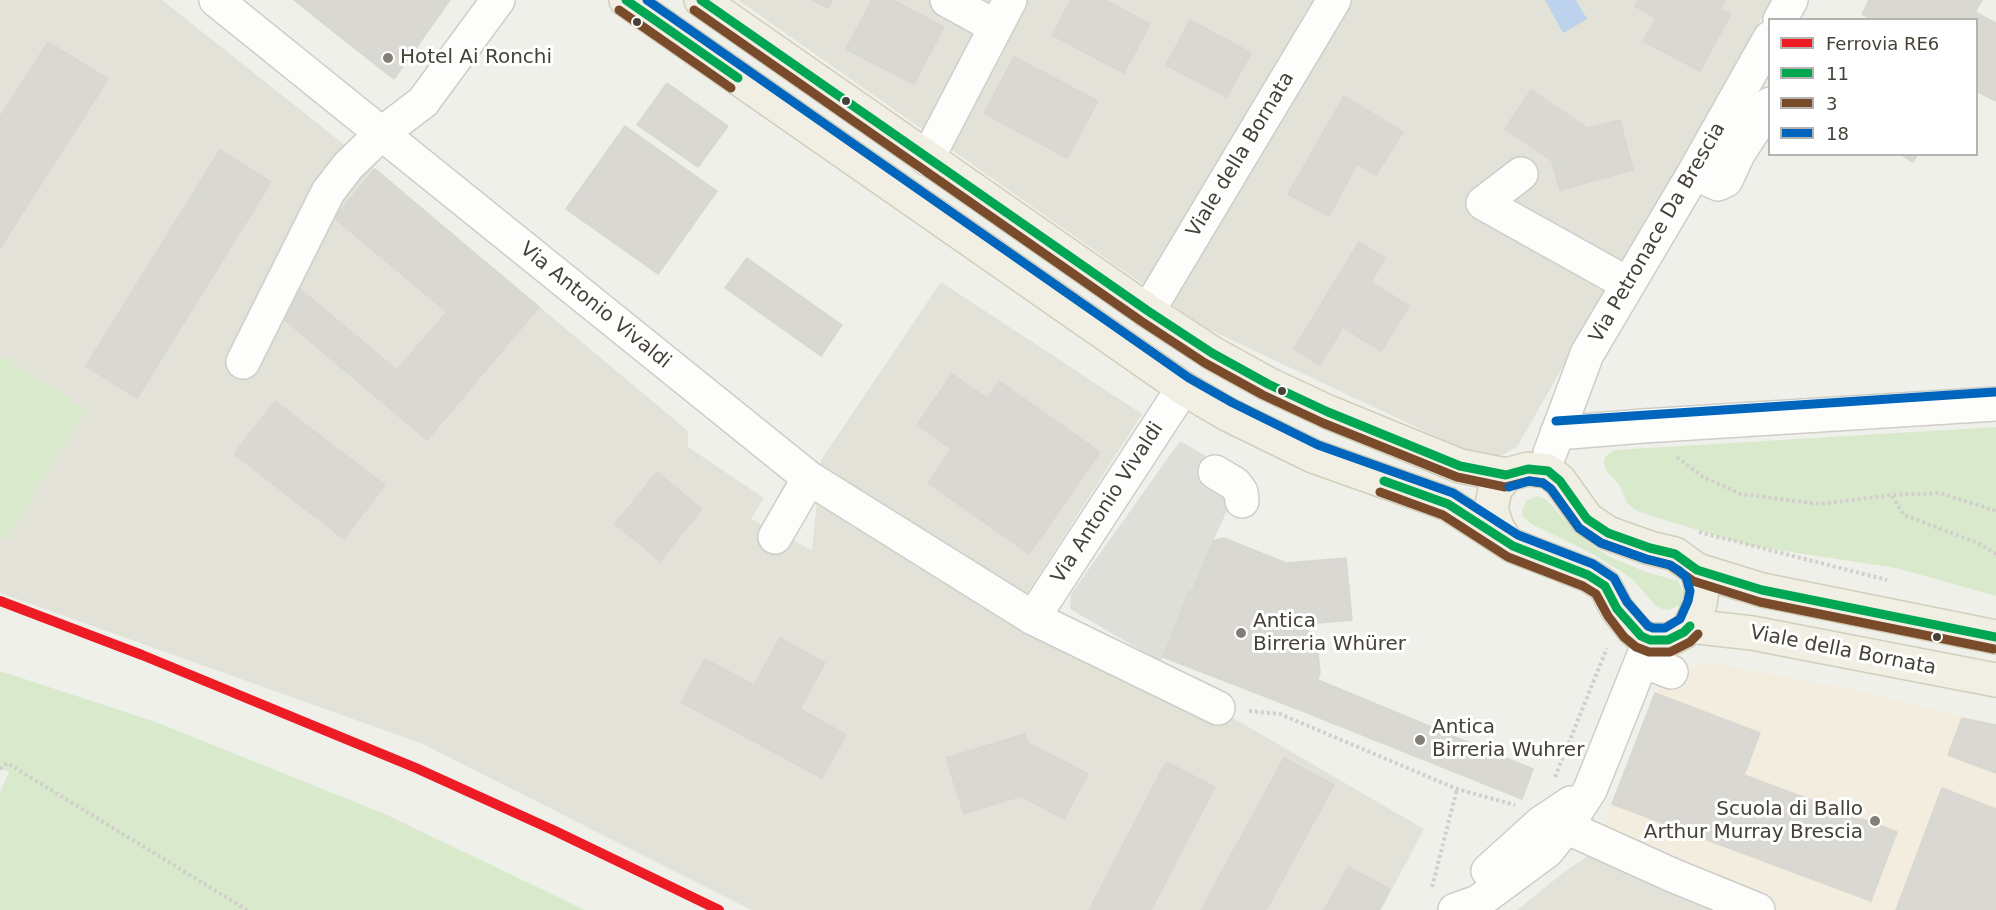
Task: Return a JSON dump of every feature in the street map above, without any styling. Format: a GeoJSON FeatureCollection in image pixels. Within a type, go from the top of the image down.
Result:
{"type":"FeatureCollection","features":[{"type":"Feature","properties":{"kind":"main road"},"geometry":{"type":"LineString","coordinates":[[626,0],[1183,388],[1227,414],[1313,456],[1448,504],[1513,546],[1588,575],[1605,586],[1617,609],[1633,629],[1645,656],[1690,626],[1701,604],[1702,590],[1697,570]]}},
{"type":"Feature","properties":{"kind":"main road"},"geometry":{"type":"LineString","coordinates":[[701,0],[1148,311],[1240,368],[1328,412],[1460,466],[1540,462]]}},
{"type":"Feature","properties":{"kind":"main road"},"geometry":{"type":"LineString","coordinates":[[1505,540],[1497,527],[1491,509],[1495,490],[1540,462]]}},
{"type":"Feature","properties":{"kind":"main road"},"geometry":{"type":"LineString","coordinates":[[1540,462],[1587,519],[1608,533],[1675,554],[1697,570],[1762,590],[1996,637]]}},
{"type":"Feature","properties":{"kind":"main road","name":"Viale della Bornata"},"geometry":{"type":"LineString","coordinates":[[1690,626],[1752,633],[1996,681]]}},
{"type":"Feature","properties":{"kind":"street","name":"Via Antonio Vivaldi"},"geometry":{"type":"LineString","coordinates":[[216,0],[809,478],[1032,618],[1218,708]]}},
{"type":"Feature","properties":{"kind":"street"},"geometry":{"type":"LineString","coordinates":[[243,362],[328,192],[348,166],[381,134],[423,102],[498,0]]}},
{"type":"Feature","properties":{"kind":"street"},"geometry":{"type":"LineString","coordinates":[[927,159],[1003,13],[947,0]]}},
{"type":"Feature","properties":{"kind":"street","name":"Viale della Bornata"},"geometry":{"type":"LineString","coordinates":[[1148,311],[1334,0]]}},
{"type":"Feature","properties":{"kind":"street","name":"Via Petronace Da Brescia"},"geometry":{"type":"LineString","coordinates":[[1540,462],[1587,354],[1694,173],[1768,42]]}},
{"type":"Feature","properties":{"kind":"street"},"geometry":{"type":"LineString","coordinates":[[1694,173],[1718,184],[1726,180],[1738,154],[1768,107]]}},
{"type":"Feature","properties":{"kind":"street"},"geometry":{"type":"LineString","coordinates":[[1521,174],[1483,203],[1628,284]]}},
{"type":"Feature","properties":{"kind":"street","name":"Via Antonio Vivaldi"},"geometry":{"type":"LineString","coordinates":[[1032,618],[1183,388]]}},
{"type":"Feature","properties":{"kind":"street"},"geometry":{"type":"LineString","coordinates":[[1540,462],[1643,426],[1996,404]]}},
{"type":"Feature","properties":{"kind":"street"},"geometry":{"type":"LineString","coordinates":[[1215,472],[1235,484],[1241,492],[1242,501]]}},
{"type":"Feature","properties":{"kind":"street"},"geometry":{"type":"LineString","coordinates":[[775,537],[809,478]]}},
{"type":"Feature","properties":{"kind":"street"},"geometry":{"type":"LineString","coordinates":[[1442,902],[1478,902],[1577,821],[1645,656]]}},
{"type":"Feature","properties":{"kind":"street"},"geometry":{"type":"LineString","coordinates":[[1473,883],[1541,823],[1577,821],[1672,875],[1758,910]]}},
{"type":"Feature","properties":{"kind":"path"},"geometry":{"type":"LineString","coordinates":[[1643,426],[1703,477],[1741,494],[1820,504],[1892,495],[1940,493],[1996,511]]}},
{"type":"Feature","properties":{"kind":"path"},"geometry":{"type":"LineString","coordinates":[[1892,495],[1904,515],[1978,543],[1996,554]]}},
{"type":"Feature","properties":{"kind":"path"},"geometry":{"type":"LineString","coordinates":[[1695,530],[1892,581]]}},
{"type":"Feature","properties":{"kind":"path"},"geometry":{"type":"LineString","coordinates":[[1551,786],[1607,647],[1645,656]]}},
{"type":"Feature","properties":{"kind":"path"},"geometry":{"type":"LineString","coordinates":[[1218,708],[1280,714],[1457,789],[1522,807]]}},
{"type":"Feature","properties":{"kind":"path"},"geometry":{"type":"LineString","coordinates":[[0,769],[7,763],[247,910]]}},
{"type":"Feature","properties":{"kind":"path"},"geometry":{"type":"LineString","coordinates":[[1442,902],[1457,789]]}},
{"type":"Feature","properties":{"kind":"shaded area"},"geometry":{"type":"Polygon","coordinates":[[[0,0],[162,0],[375,169],[688,431],[688,447],[764,498],[751,519],[812,550],[821,460],[941,282],[1142,414],[1025,597],[1424,829],[1381,910],[751,910],[423,744],[0,593],[0,0]]]}},
{"type":"Feature","properties":{"kind":"shaded area"},"geometry":{"type":"Polygon","coordinates":[[[738,0],[1806,0],[1771,2],[1517,447],[1500,456],[1471,453],[1204,327],[738,0]]]}},
{"type":"Feature","properties":{"kind":"shaded area"},"geometry":{"type":"Polygon","coordinates":[[[1180,441],[1220,464],[1234,496],[1192,592],[1189,591],[1161,662],[1070,609],[1071,594],[1180,441]]]}},
{"type":"Feature","properties":{"kind":"shaded area"},"geometry":{"type":"Polygon","coordinates":[[[1713,663],[1858,691],[1996,725],[1996,910],[1722,910],[1588,856],[1612,804],[1655,693],[1671,672],[1713,663]]]}},
{"type":"Feature","properties":{"kind":"shaded area"},"geometry":{"type":"Polygon","coordinates":[[[1595,840],[1779,910],[1517,910],[1588,856],[1595,840]]]}},
{"type":"Feature","properties":{"kind":"green space"},"geometry":{"type":"Polygon","coordinates":[[[2,356],[87,410],[5,540],[0,537],[0,359],[2,356]]]}},
{"type":"Feature","properties":{"kind":"green space"},"geometry":{"type":"Polygon","coordinates":[[[1996,427],[1996,596],[1896,568],[1751,546],[1645,514],[1635,510],[1627,503],[1620,486],[1605,469],[1604,463],[1605,457],[1614,450],[1996,427]]]}},
{"type":"Feature","properties":{"kind":"green space"},"geometry":{"type":"Polygon","coordinates":[[[1537,496],[1547,500],[1575,532],[1608,556],[1646,572],[1678,581],[1684,593],[1680,605],[1668,610],[1656,606],[1633,580],[1622,572],[1591,553],[1531,524],[1523,516],[1522,510],[1527,500],[1537,496]]]}},
{"type":"Feature","properties":{"kind":"green space"},"geometry":{"type":"Polygon","coordinates":[[[0,671],[153,721],[385,814],[585,910],[0,910],[0,792],[9,772],[0,768],[0,671]]]}},
{"type":"Feature","properties":{"kind":"water"},"geometry":{"type":"Polygon","coordinates":[[[1545,0],[1576,0],[1587,19],[1563,33],[1545,0]]]}},
{"type":"Feature","properties":{"kind":"building"},"geometry":{"type":"Polygon","coordinates":[[[294,0],[368,0],[339,36],[294,0]]]}},
{"type":"Feature","properties":{"kind":"building","name":"Hotel Ai Ronchi"},"geometry":{"type":"Polygon","coordinates":[[[368,0],[450,0],[394,79],[339,36],[368,0]]]}},
{"type":"Feature","properties":{"kind":"building"},"geometry":{"type":"Polygon","coordinates":[[[812,0],[832,0],[828,8],[812,0]]]}},
{"type":"Feature","properties":{"kind":"building"},"geometry":{"type":"Polygon","coordinates":[[[872,0],[893,0],[944,27],[914,84],[846,49],[872,0]]]}},
{"type":"Feature","properties":{"kind":"building"},"geometry":{"type":"Polygon","coordinates":[[[1071,0],[1105,0],[1150,24],[1124,73],[1052,35],[1071,0]]]}},
{"type":"Feature","properties":{"kind":"building"},"geometry":{"type":"Polygon","coordinates":[[[1638,0],[1725,0],[1720,9],[1731,14],[1700,71],[1643,41],[1656,18],[1635,6],[1638,0]]]}},
{"type":"Feature","properties":{"kind":"building"},"geometry":{"type":"Polygon","coordinates":[[[1869,0],[1982,0],[1975,12],[1996,23],[1996,101],[1978,92],[1978,18],[1869,18],[1862,14],[1869,0]]]}},
{"type":"Feature","properties":{"kind":"building"},"geometry":{"type":"Polygon","coordinates":[[[1190,20],[1251,53],[1227,97],[1166,65],[1190,20]]]}},
{"type":"Feature","properties":{"kind":"building"},"geometry":{"type":"Polygon","coordinates":[[[48,42],[108,79],[0,248],[0,117],[48,42]]]}},
{"type":"Feature","properties":{"kind":"building"},"geometry":{"type":"Polygon","coordinates":[[[1014,57],[1098,101],[1067,158],[984,113],[1014,57]]]}},
{"type":"Feature","properties":{"kind":"building"},"geometry":{"type":"Polygon","coordinates":[[[667,83],[728,126],[698,167],[637,125],[667,83]]]}},
{"type":"Feature","properties":{"kind":"building"},"geometry":{"type":"Polygon","coordinates":[[[1531,90],[1588,128],[1620,120],[1633,170],[1560,190],[1552,161],[1505,129],[1531,90]]]}},
{"type":"Feature","properties":{"kind":"building"},"geometry":{"type":"Polygon","coordinates":[[[1344,96],[1403,132],[1376,175],[1357,164],[1329,216],[1288,194],[1344,96]]]}},
{"type":"Feature","properties":{"kind":"building"},"geometry":{"type":"Polygon","coordinates":[[[625,126],[717,191],[658,274],[566,209],[625,126]]]}},
{"type":"Feature","properties":{"kind":"building"},"geometry":{"type":"Polygon","coordinates":[[[220,150],[271,182],[137,398],[86,366],[220,150]]]}},
{"type":"Feature","properties":{"kind":"building"},"geometry":{"type":"Polygon","coordinates":[[[1903,156],[1917,156],[1913,162],[1903,156]]]}},
{"type":"Feature","properties":{"kind":"building"},"geometry":{"type":"Polygon","coordinates":[[[375,169],[539,307],[427,440],[279,315],[300,289],[397,370],[447,312],[334,218],[375,169]]]}},
{"type":"Feature","properties":{"kind":"building"},"geometry":{"type":"Polygon","coordinates":[[[1359,242],[1385,258],[1371,282],[1409,306],[1381,351],[1343,327],[1320,365],[1294,349],[1359,242]]]}},
{"type":"Feature","properties":{"kind":"building"},"geometry":{"type":"Polygon","coordinates":[[[747,258],[842,325],[821,356],[725,288],[747,258]]]}},
{"type":"Feature","properties":{"kind":"building"},"geometry":{"type":"Polygon","coordinates":[[[952,374],[987,398],[999,381],[1100,452],[1029,554],[928,483],[951,449],[917,425],[952,374]]]}},
{"type":"Feature","properties":{"kind":"building"},"geometry":{"type":"Polygon","coordinates":[[[275,401],[385,485],[344,539],[234,454],[275,401]]]}},
{"type":"Feature","properties":{"kind":"building"},"geometry":{"type":"Polygon","coordinates":[[[657,472],[702,509],[660,561],[615,524],[657,472]]]}},
{"type":"Feature","properties":{"kind":"building","name":"Antica Birreria Whürer"},"geometry":{"type":"Polygon","coordinates":[[[1224,538],[1286,563],[1346,558],[1352,620],[1308,624],[1310,642],[1317,642],[1320,673],[1305,712],[1163,657],[1189,591],[1192,592],[1213,541],[1224,538]]]}},
{"type":"Feature","properties":{"kind":"building"},"geometry":{"type":"Polygon","coordinates":[[[780,638],[825,663],[800,709],[846,735],[822,778],[681,702],[705,659],[754,685],[780,638]]]}},
{"type":"Feature","properties":{"kind":"building","name":"Antica Birreria Wuhrer"},"geometry":{"type":"Polygon","coordinates":[[[1318,680],[1533,769],[1522,799],[1305,712],[1318,680]]]}},
{"type":"Feature","properties":{"kind":"building"},"geometry":{"type":"Polygon","coordinates":[[[1655,693],[1760,733],[1718,844],[1612,804],[1655,693]]]}},
{"type":"Feature","properties":{"kind":"building"},"geometry":{"type":"Polygon","coordinates":[[[1962,718],[1996,725],[1996,773],[1948,755],[1962,718]]]}},
{"type":"Feature","properties":{"kind":"building"},"geometry":{"type":"Polygon","coordinates":[[[1025,734],[1028,743],[1088,774],[1064,819],[1021,796],[964,814],[946,758],[1025,734]]]}},
{"type":"Feature","properties":{"kind":"building"},"geometry":{"type":"Polygon","coordinates":[[[1284,758],[1334,785],[1266,910],[1201,910],[1284,758]]]}},
{"type":"Feature","properties":{"kind":"building"},"geometry":{"type":"Polygon","coordinates":[[[1166,762],[1215,787],[1151,910],[1089,910],[1166,762]]]}},
{"type":"Feature","properties":{"kind":"building"},"geometry":{"type":"Polygon","coordinates":[[[1744,775],[1897,832],[1871,901],[1718,844],[1744,775]]]}},
{"type":"Feature","properties":{"kind":"building"},"geometry":{"type":"Polygon","coordinates":[[[1942,788],[1996,809],[1996,910],[1896,910],[1942,788]]]}},
{"type":"Feature","properties":{"kind":"building"},"geometry":{"type":"Polygon","coordinates":[[[1348,867],[1390,889],[1379,910],[1324,910],[1348,867]]]}},
{"type":"Feature","properties":{"kind":"rail line","name":"RE6"},"geometry":{"type":"LineString","coordinates":[[0,601],[142,655],[416,768],[553,830],[719,910]]}},
{"type":"Feature","properties":{"kind":"transit line","name":"11"},"geometry":{"type":"LineString","coordinates":[[626,0],[738,78]]}},
{"type":"Feature","properties":{"kind":"transit line","name":"18"},"geometry":{"type":"LineString","coordinates":[[647,0],[1189,378],[1233,403],[1318,445],[1453,493],[1518,535],[1593,564],[1614,578],[1627,602],[1648,626],[1665,628],[1680,619],[1690,591],[1686,577],[1678,570],[1670,565],[1601,543],[1579,528],[1551,489],[1543,483],[1529,481],[1509,487]]}},
{"type":"Feature","properties":{"kind":"transit line","name":"11"},"geometry":{"type":"LineString","coordinates":[[701,0],[1148,311],[1212,353],[1268,384],[1328,412],[1460,466],[1506,475],[1528,469],[1548,471],[1560,481],[1587,519],[1608,533],[1675,554],[1697,570],[1762,590],[1996,637]]}},
{"type":"Feature","properties":{"kind":"transit line","name":"3"},"geometry":{"type":"LineString","coordinates":[[619,10],[731,88]]}},
{"type":"Feature","properties":{"kind":"transit line","name":"3"},"geometry":{"type":"LineString","coordinates":[[694,10],[1141,321],[1205,363],[1263,395],[1323,423],[1457,477],[1505,487],[1529,481],[1543,483],[1551,489],[1579,528],[1601,543],[1670,565],[1693,581],[1760,602],[1994,649]]}},
{"type":"Feature","properties":{"kind":"transit line","name":"18"},"geometry":{"type":"LineString","coordinates":[[1556,421],[1995,392]]}},
{"type":"Feature","properties":{"kind":"transit line","name":"11"},"geometry":{"type":"LineString","coordinates":[[1384,481],[1448,504],[1513,546],[1588,575],[1605,586],[1617,609],[1641,636],[1650,640],[1668,640],[1684,632],[1690,626]]}},
{"type":"Feature","properties":{"kind":"transit line","name":"3"},"geometry":{"type":"LineString","coordinates":[[1380,492],[1443,515],[1508,557],[1583,586],[1596,594],[1608,616],[1624,637],[1636,647],[1649,652],[1670,652],[1690,642],[1698,634]]}},
{"type":"Feature","properties":{"kind":"place","name":"Hotel Ai Ronchi"},"geometry":{"type":"Point","coordinates":[388,58]}},
{"type":"Feature","properties":{"kind":"place","name":"Antica Birreria Whürer"},"geometry":{"type":"Point","coordinates":[1241,633]}},
{"type":"Feature","properties":{"kind":"place","name":"Antica Birreria Wuhrer"},"geometry":{"type":"Point","coordinates":[1420,740]}},
{"type":"Feature","properties":{"kind":"place","name":"Scuola di Ballo Arthur Murray Brescia"},"geometry":{"type":"Point","coordinates":[1875,821]}}]}
